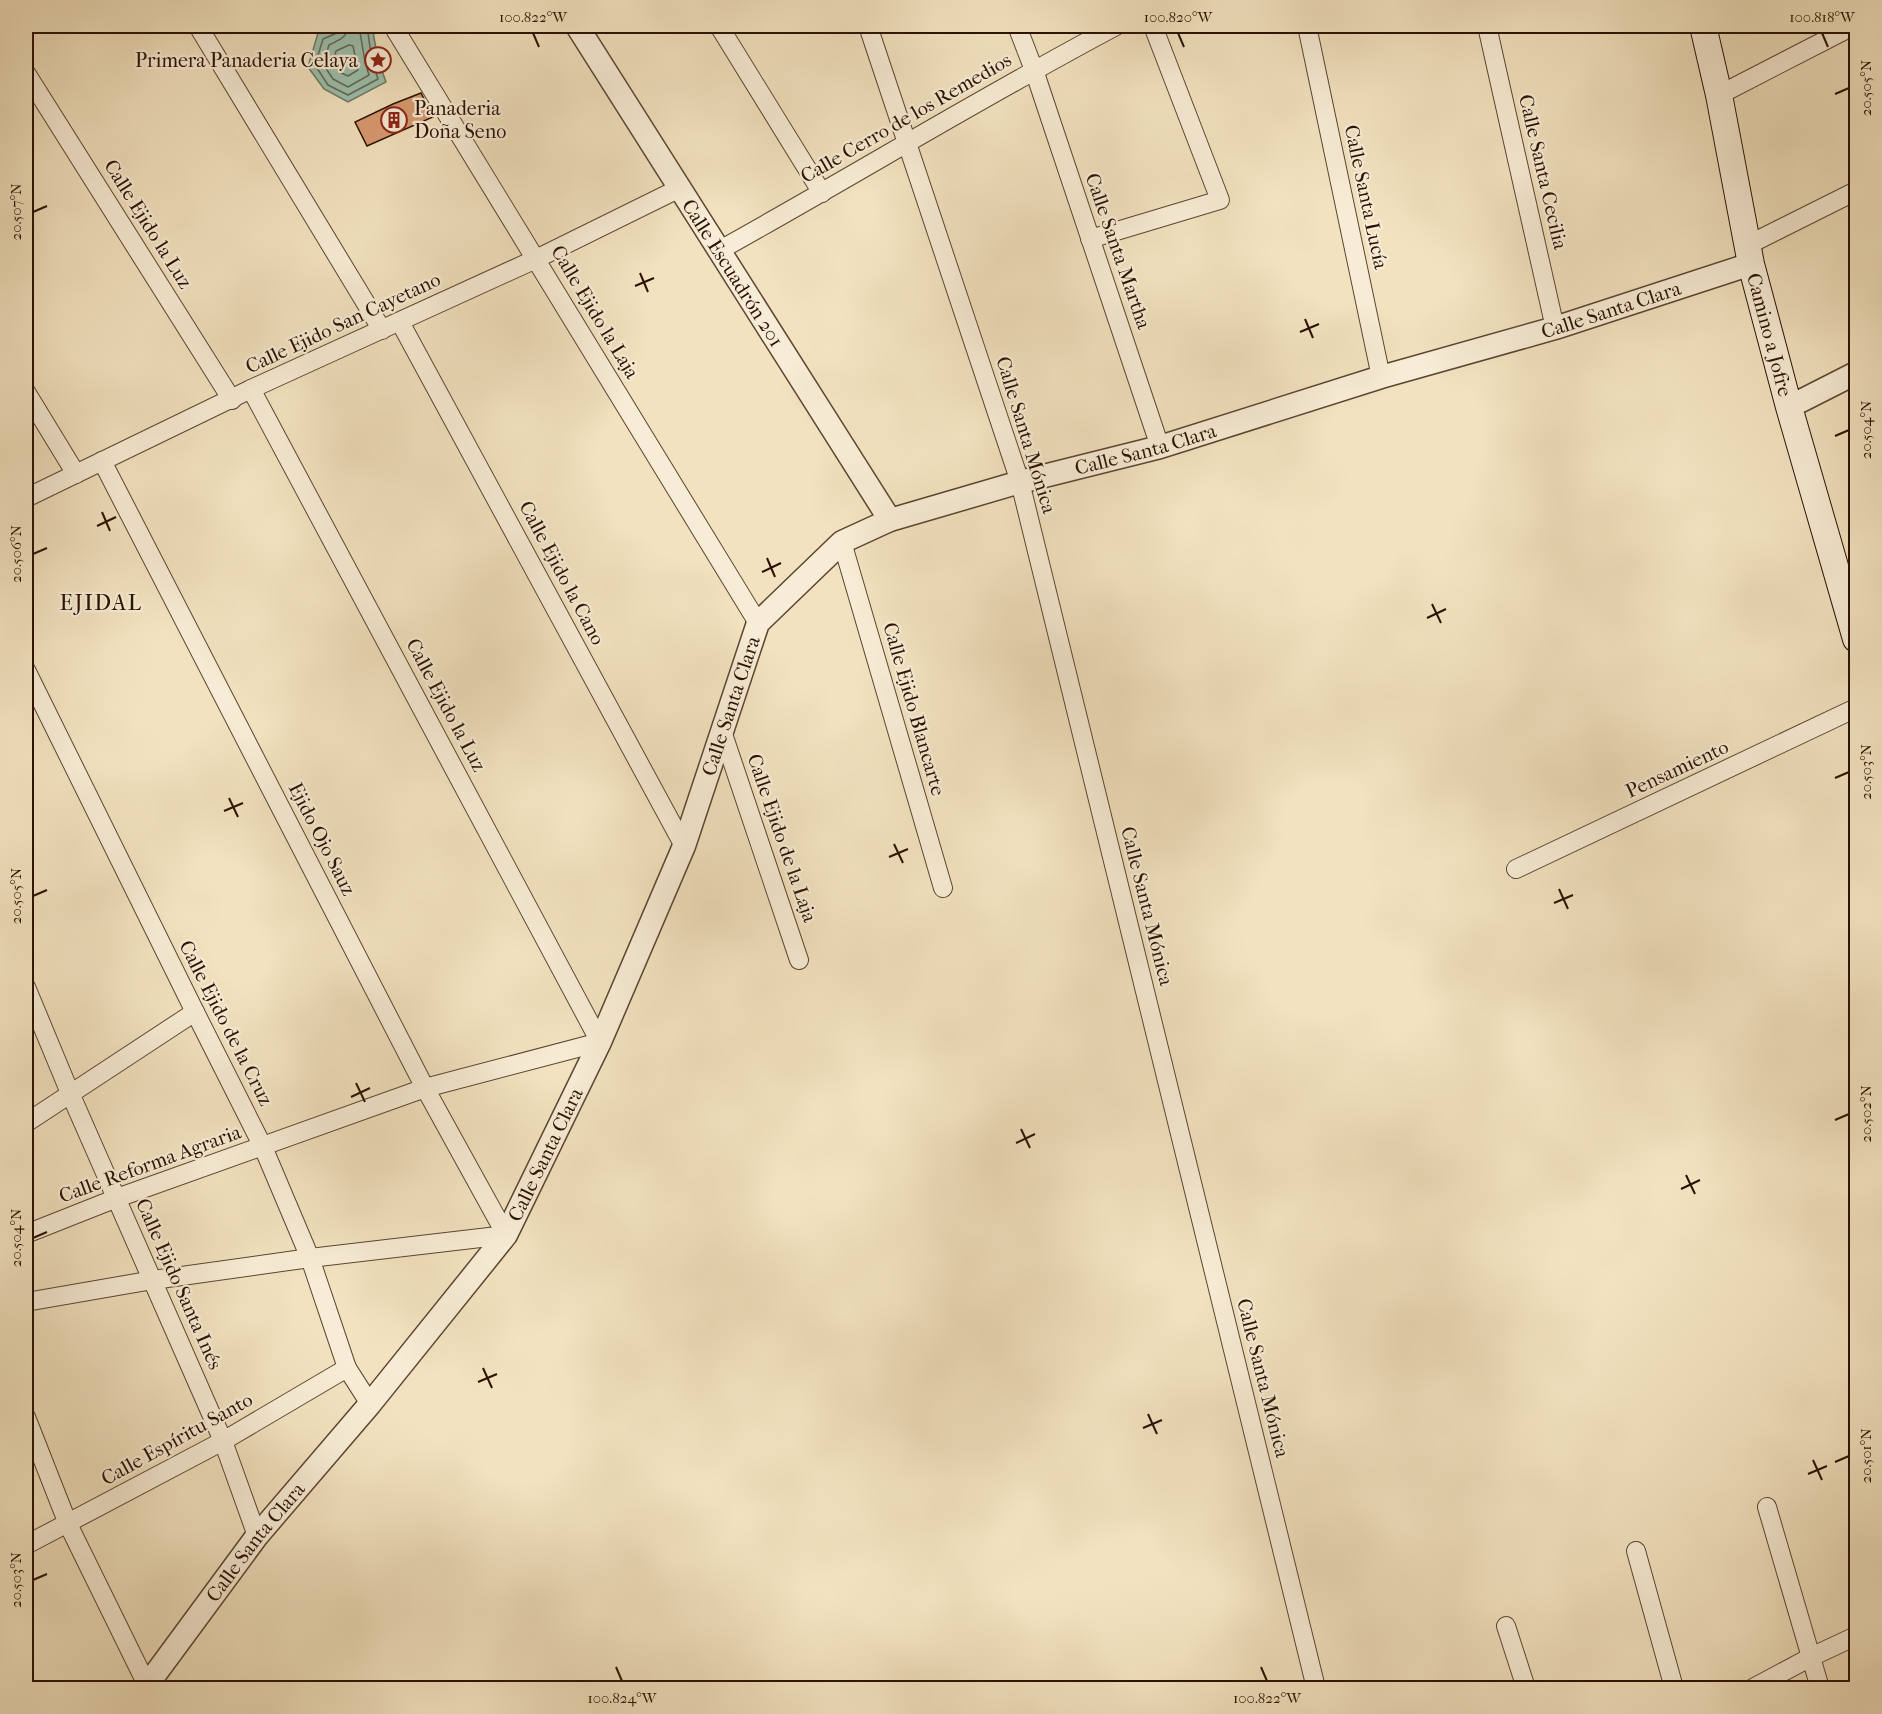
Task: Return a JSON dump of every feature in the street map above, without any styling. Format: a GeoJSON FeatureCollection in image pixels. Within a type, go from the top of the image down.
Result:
{"type":"FeatureCollection","features":[{"type":"Feature","properties":{"kind":"main road","name":"Camino a Jofre"},"geometry":{"type":"LineString","coordinates":[[1703,26],[1719,95],[1749,255],[1789,407],[1857,639]]}},
{"type":"Feature","properties":{"kind":"street"},"geometry":{"type":"LineString","coordinates":[[198,26],[382,330]]}},
{"type":"Feature","properties":{"kind":"street","name":"Calle Ejido la Laja"},"geometry":{"type":"LineString","coordinates":[[393,26],[758,623]]}},
{"type":"Feature","properties":{"kind":"street","name":"Calle Escuadrón 201"},"geometry":{"type":"LineString","coordinates":[[577,26],[678,189],[720,250],[890,520]]}},
{"type":"Feature","properties":{"kind":"street"},"geometry":{"type":"LineString","coordinates":[[719,26],[822,193]]}},
{"type":"Feature","properties":{"kind":"street","name":"Calle Santa Mónica"},"geometry":{"type":"LineString","coordinates":[[868,26],[1020,482],[1316,1689]]}},
{"type":"Feature","properties":{"kind":"street","name":"Calle Santa Martha"},"geometry":{"type":"LineString","coordinates":[[1017,26],[1034,70],[1160,447]]}},
{"type":"Feature","properties":{"kind":"street","name":"Calle Cerro de los Remedios"},"geometry":{"type":"LineString","coordinates":[[720,250],[1034,70],[1116,26]]}},
{"type":"Feature","properties":{"kind":"street"},"geometry":{"type":"LineString","coordinates":[[1090,239],[1220,200],[1153,26]]}},
{"type":"Feature","properties":{"kind":"street","name":"Calle Santa Lucía"},"geometry":{"type":"LineString","coordinates":[[1307,26],[1381,377]]}},
{"type":"Feature","properties":{"kind":"street","name":"Calle Santa Cecilia"},"geometry":{"type":"LineString","coordinates":[[1487,26],[1555,328]]}},
{"type":"Feature","properties":{"kind":"street"},"geometry":{"type":"LineString","coordinates":[[1719,95],[1853,26]]}},
{"type":"Feature","properties":{"kind":"street","name":"Calle Ejido la Luz"},"geometry":{"type":"LineString","coordinates":[[26,73],[232,400]]}},
{"type":"Feature","properties":{"kind":"street","name":"Calle Ejido San Cayetano"},"geometry":{"type":"LineString","coordinates":[[26,498],[251,389],[536,259],[678,189]]}},
{"type":"Feature","properties":{"kind":"street"},"geometry":{"type":"LineString","coordinates":[[1749,255],[1857,191]]}},
{"type":"Feature","properties":{"kind":"street","name":"Calle Santa Clara"},"geometry":{"type":"LineString","coordinates":[[146,1687],[257,1536],[370,1404],[506,1235],[600,1042],[684,846],[758,623],[842,542],[890,520],[1020,482],[1160,447],[1381,377],[1555,328],[1749,255]]}},
{"type":"Feature","properties":{"kind":"street","name":"Calle Ejido la Cano"},"geometry":{"type":"LineString","coordinates":[[400,322],[684,846]]}},
{"type":"Feature","properties":{"kind":"street"},"geometry":{"type":"LineString","coordinates":[[1789,407],[1857,373]]}},
{"type":"Feature","properties":{"kind":"street","name":"Calle Ejido la Luz"},"geometry":{"type":"LineString","coordinates":[[251,389],[600,1042]]}},
{"type":"Feature","properties":{"kind":"street"},"geometry":{"type":"LineString","coordinates":[[26,392],[76,474]]}},
{"type":"Feature","properties":{"kind":"street","name":"Ejido Ojo Sauz"},"geometry":{"type":"LineString","coordinates":[[102,461],[426,1088],[506,1235]]}},
{"type":"Feature","properties":{"kind":"street","name":"Calle Ejido Blancarte"},"geometry":{"type":"LineString","coordinates":[[842,542],[943,888]]}},
{"type":"Feature","properties":{"kind":"street","name":"Calle Ejido de la Cruz"},"geometry":{"type":"LineString","coordinates":[[26,669],[263,1147],[310,1258],[347,1368],[370,1404]]}},
{"type":"Feature","properties":{"kind":"street","name":"Pensamiento"},"geometry":{"type":"LineString","coordinates":[[1516,869],[1857,708]]}},
{"type":"Feature","properties":{"kind":"street","name":"Calle Ejido de la Laja"},"geometry":{"type":"LineString","coordinates":[[722,731],[799,960]]}},
{"type":"Feature","properties":{"kind":"street","name":"Calle Ejido Santa Inés"},"geometry":{"type":"LineString","coordinates":[[26,987],[70,1093],[224,1441],[257,1536]]}},
{"type":"Feature","properties":{"kind":"street"},"geometry":{"type":"LineString","coordinates":[[26,1123],[195,1012]]}},
{"type":"Feature","properties":{"kind":"street","name":"Calle Reforma Agraria"},"geometry":{"type":"LineString","coordinates":[[26,1234],[117,1198],[426,1088],[600,1042]]}},
{"type":"Feature","properties":{"kind":"street"},"geometry":{"type":"LineString","coordinates":[[26,1302],[153,1280],[310,1258],[506,1235]]}},
{"type":"Feature","properties":{"kind":"street","name":"Calle Espíritu Santo"},"geometry":{"type":"LineString","coordinates":[[26,1545],[224,1441],[347,1368]]}},
{"type":"Feature","properties":{"kind":"street"},"geometry":{"type":"LineString","coordinates":[[26,1417],[68,1524],[146,1687]]}},
{"type":"Feature","properties":{"kind":"street"},"geometry":{"type":"LineString","coordinates":[[1767,1507],[1820,1689]]}},
{"type":"Feature","properties":{"kind":"street"},"geometry":{"type":"LineString","coordinates":[[1636,1551],[1674,1689]]}},
{"type":"Feature","properties":{"kind":"street"},"geometry":{"type":"LineString","coordinates":[[1506,1626],[1526,1689]]}},
{"type":"Feature","properties":{"kind":"street"},"geometry":{"type":"LineString","coordinates":[[1753,1689],[1811,1657],[1857,1636]]}},
{"type":"Feature","properties":{"kind":"water"},"geometry":{"type":"Polygon","coordinates":[[[342,26],[372,26],[378,60],[386,82],[348,102],[324,89],[308,67],[318,33],[342,26]]]}},
{"type":"Feature","properties":{"kind":"building","name":"Panaderia Doña Seno"},"geometry":{"type":"Polygon","coordinates":[[[421,93],[433,117],[367,146],[355,122],[421,93]]]}},
{"type":"Feature","properties":{"kind":"place","name":"Primera Panaderia Celaya"},"geometry":{"type":"Point","coordinates":[378,60]}},
{"type":"Feature","properties":{"kind":"place","name":"Panaderia Doña Seno"},"geometry":{"type":"Point","coordinates":[394,120]}},
{"type":"Feature","properties":{"kind":"district","name":"EJIDAL"},"geometry":{"type":"Point","coordinates":[101,603]}}]}
